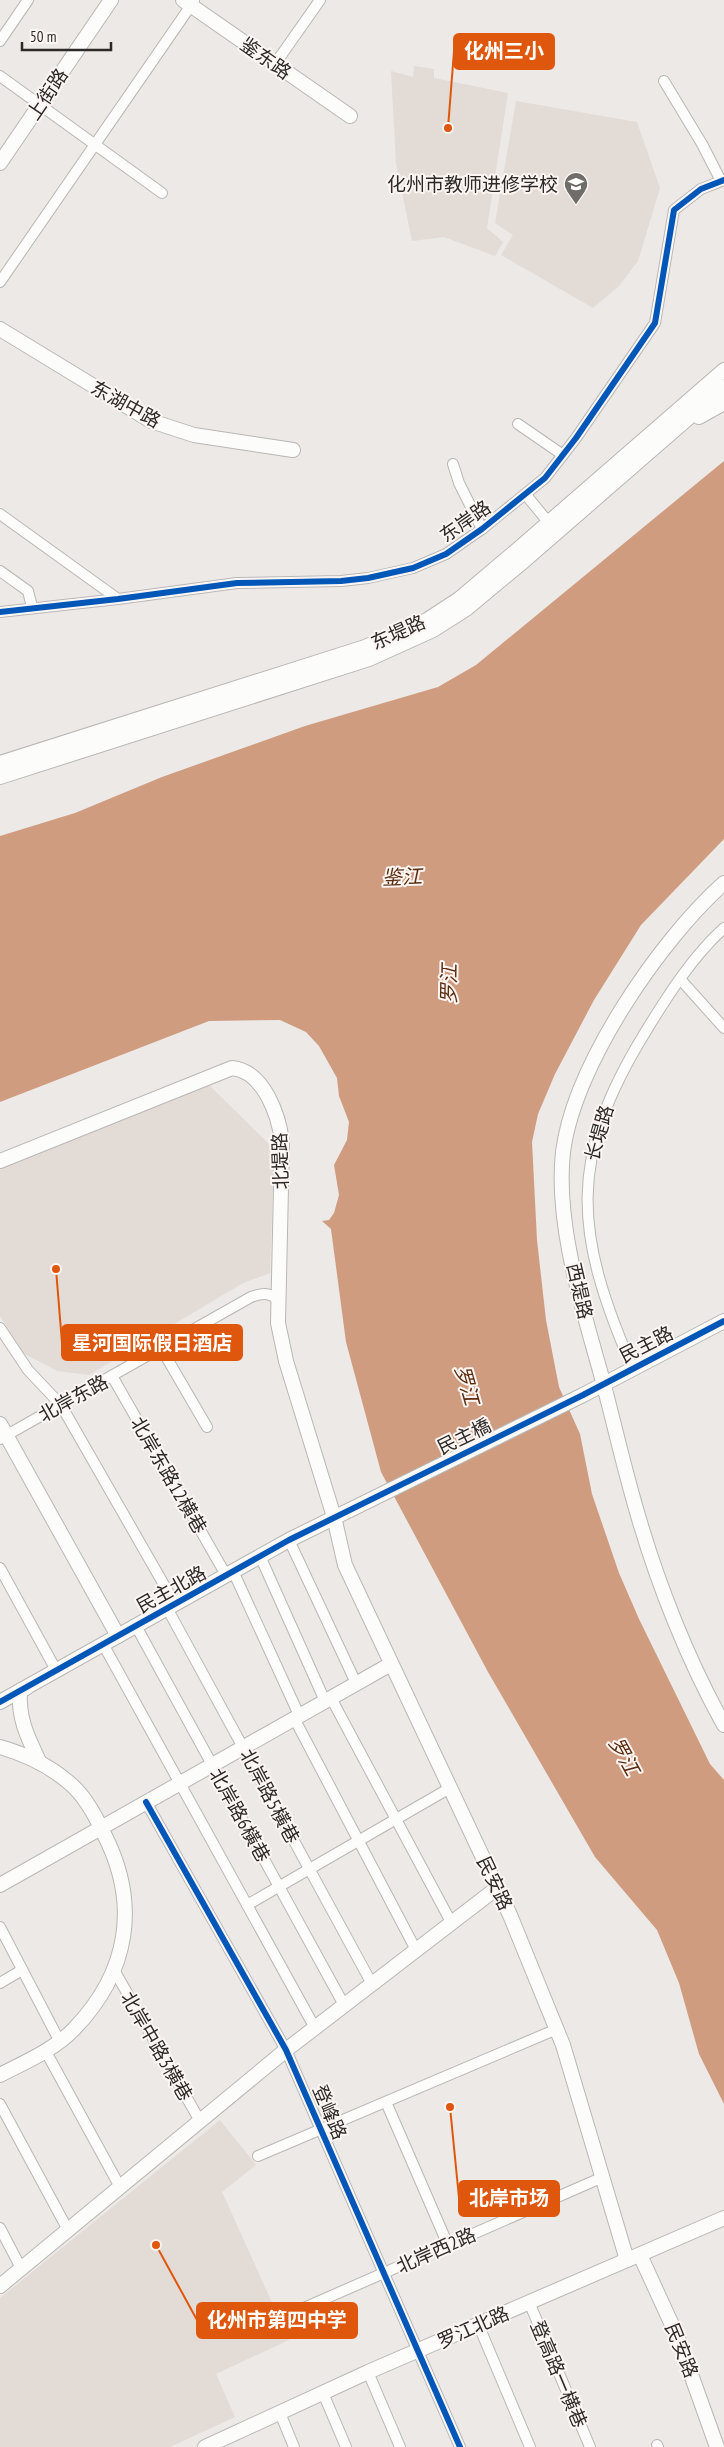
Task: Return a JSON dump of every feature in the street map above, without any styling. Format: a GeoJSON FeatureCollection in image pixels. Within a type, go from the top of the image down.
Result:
{"type":"FeatureCollection","features":[{"type":"Feature","properties":{"kind":"main road","name":"上街路"},"geometry":{"type":"LineString","coordinates":[[0,163],[111,0]]}},
{"type":"Feature","properties":{"kind":"main road","name":"鉴东路"},"geometry":{"type":"LineString","coordinates":[[189,2],[350,116]]}},
{"type":"Feature","properties":{"kind":"main road","name":"东湖中路"},"geometry":{"type":"LineString","coordinates":[[0,329],[151,421],[194,435],[293,450]]}},
{"type":"Feature","properties":{"kind":"main road","name":"东堤路"},"geometry":{"type":"LineString","coordinates":[[0,763],[356,650],[427,620],[459,599],[724,370]]}},
{"type":"Feature","properties":{"kind":"main road","name":"东堤路"},"geometry":{"type":"LineString","coordinates":[[0,776],[369,658],[421,637],[466,609],[724,386]]}},
{"type":"Feature","properties":{"kind":"main road"},"geometry":{"type":"LineString","coordinates":[[668,436],[724,402]]}},
{"type":"Feature","properties":{"kind":"main road","name":"西堤路"},"geometry":{"type":"LineString","coordinates":[[724,883],[707,898],[678,932],[617,1018],[586,1075],[566,1136],[562,1172],[565,1219],[584,1314],[649,1552],[703,1684],[724,1725]]}},
{"type":"Feature","properties":{"kind":"main road","name":"北堤路"},"geometry":{"type":"LineString","coordinates":[[0,1161],[218,1072],[238,1068],[256,1082],[270,1100],[280,1127],[282,1160],[278,1323],[286,1361],[334,1517]]}},
{"type":"Feature","properties":{"kind":"main road","name":"民主路"},"geometry":{"type":"LineString","coordinates":[[583,1394],[724,1321]]}},
{"type":"Feature","properties":{"kind":"main road","name":"民主橋"},"geometry":{"type":"LineString","coordinates":[[358,1505],[583,1394]]}},
{"type":"Feature","properties":{"kind":"main road"},"geometry":{"type":"LineString","coordinates":[[2,1433],[118,1636]]}},
{"type":"Feature","properties":{"kind":"main road","name":"民主北路"},"geometry":{"type":"LineString","coordinates":[[0,1702],[289,1540],[358,1505]]}},
{"type":"Feature","properties":{"kind":"main road","name":"民安路"},"geometry":{"type":"LineString","coordinates":[[334,1517],[345,1565],[496,1888],[557,2029],[602,2177],[633,2258],[678,2338],[703,2402],[716,2447]]}},
{"type":"Feature","properties":{"kind":"main road"},"geometry":{"type":"LineString","coordinates":[[0,1885],[391,1664]]}},
{"type":"Feature","properties":{"kind":"main road"},"geometry":{"type":"LineString","coordinates":[[37,1681],[20,1692],[19,1708],[23,1727],[40,1763]]}},
{"type":"Feature","properties":{"kind":"main road"},"geometry":{"type":"LineString","coordinates":[[0,1747],[40,1763],[68,1782],[86,1801],[112,1850],[123,1884],[125,1935],[114,1970],[96,2002],[74,2029],[60,2042],[0,2075]]}},
{"type":"Feature","properties":{"kind":"main road"},"geometry":{"type":"LineString","coordinates":[[0,2286],[286,2050],[496,1888]]}},
{"type":"Feature","properties":{"kind":"main road","name":"罗江北路"},"geometry":{"type":"LineString","coordinates":[[205,2447],[368,2372],[724,2218]]}},
{"type":"Feature","properties":{"kind":"street"},"geometry":{"type":"LineString","coordinates":[[0,40],[28,0]]}},
{"type":"Feature","properties":{"kind":"street"},"geometry":{"type":"LineString","coordinates":[[275,64],[319,0]]}},
{"type":"Feature","properties":{"kind":"street"},"geometry":{"type":"LineString","coordinates":[[0,282],[95,144],[189,2]]}},
{"type":"Feature","properties":{"kind":"street"},"geometry":{"type":"LineString","coordinates":[[0,76],[162,193]]}},
{"type":"Feature","properties":{"kind":"street"},"geometry":{"type":"LineString","coordinates":[[664,81],[723,180]]}},
{"type":"Feature","properties":{"kind":"street","name":"东岸路"},"geometry":{"type":"LineString","coordinates":[[0,612],[237,583],[341,581],[397,572],[446,554],[482,529],[545,478],[563,455],[655,324],[674,210],[701,189],[723,180]]}},
{"type":"Feature","properties":{"kind":"street"},"geometry":{"type":"LineString","coordinates":[[518,424],[563,455]]}},
{"type":"Feature","properties":{"kind":"street"},"geometry":{"type":"LineString","coordinates":[[453,464],[459,483],[482,529]]}},
{"type":"Feature","properties":{"kind":"street"},"geometry":{"type":"LineString","coordinates":[[526,494],[548,523]]}},
{"type":"Feature","properties":{"kind":"street"},"geometry":{"type":"LineString","coordinates":[[0,514],[118,599]]}},
{"type":"Feature","properties":{"kind":"street"},"geometry":{"type":"LineString","coordinates":[[0,571],[28,591],[32,607]]}},
{"type":"Feature","properties":{"kind":"street","name":"长堤路"},"geometry":{"type":"LineString","coordinates":[[632,1367],[617,1330],[594,1253],[588,1224],[587,1179],[594,1142],[618,1078],[661,1008],[681,980],[724,928]]}},
{"type":"Feature","properties":{"kind":"street"},"geometry":{"type":"LineString","coordinates":[[681,980],[724,1028]]}},
{"type":"Feature","properties":{"kind":"street","name":"北岸东路"},"geometry":{"type":"LineString","coordinates":[[2,1433],[61,1405],[242,1302],[262,1293],[280,1277]]}},
{"type":"Feature","properties":{"kind":"street"},"geometry":{"type":"LineString","coordinates":[[262,1293],[271,1295],[278,1300]]}},
{"type":"Feature","properties":{"kind":"street","name":"北岸路5橫巷"},"geometry":{"type":"LineString","coordinates":[[0,1328],[28,1370],[61,1405],[171,1606],[244,1747],[372,1984]]}},
{"type":"Feature","properties":{"kind":"street"},"geometry":{"type":"LineString","coordinates":[[162,1348],[207,1427]]}},
{"type":"Feature","properties":{"kind":"street","name":"北岸东路12横巷"},"geometry":{"type":"LineString","coordinates":[[112,1376],[230,1573],[297,1717],[416,1950]]}},
{"type":"Feature","properties":{"kind":"street"},"geometry":{"type":"LineString","coordinates":[[289,1540],[356,1683]]}},
{"type":"Feature","properties":{"kind":"street"},"geometry":{"type":"LineString","coordinates":[[260,1556],[328,1699],[451,1922]]}},
{"type":"Feature","properties":{"kind":"street"},"geometry":{"type":"LineString","coordinates":[[0,1568],[56,1670]]}},
{"type":"Feature","properties":{"kind":"street","name":"北岸路6橫巷"},"geometry":{"type":"LineString","coordinates":[[136,1626],[344,2006]]}},
{"type":"Feature","properties":{"kind":"street"},"geometry":{"type":"LineString","coordinates":[[103,1644],[315,2028]]}},
{"type":"Feature","properties":{"kind":"street"},"geometry":{"type":"LineString","coordinates":[[247,1905],[450,1788]]}},
{"type":"Feature","properties":{"kind":"street","name":"登峰路"},"geometry":{"type":"LineString","coordinates":[[146,1802],[286,2050],[460,2447]]}},
{"type":"Feature","properties":{"kind":"street"},"geometry":{"type":"LineString","coordinates":[[0,1927],[60,2042]]}},
{"type":"Feature","properties":{"kind":"street"},"geometry":{"type":"LineString","coordinates":[[0,1983],[22,1970]]}},
{"type":"Feature","properties":{"kind":"street","name":"北岸中路3横巷"},"geometry":{"type":"LineString","coordinates":[[114,1970],[200,2121]]}},
{"type":"Feature","properties":{"kind":"street"},"geometry":{"type":"LineString","coordinates":[[258,2156],[557,2029]]}},
{"type":"Feature","properties":{"kind":"street"},"geometry":{"type":"LineString","coordinates":[[45,2050],[120,2187]]}},
{"type":"Feature","properties":{"kind":"street"},"geometry":{"type":"LineString","coordinates":[[386,2102],[448,2245]]}},
{"type":"Feature","properties":{"kind":"street"},"geometry":{"type":"LineString","coordinates":[[0,2104],[68,2230]]}},
{"type":"Feature","properties":{"kind":"street","name":"北岸西2路"},"geometry":{"type":"LineString","coordinates":[[297,2311],[602,2177]]}},
{"type":"Feature","properties":{"kind":"street"},"geometry":{"type":"LineString","coordinates":[[0,2228],[21,2268]]}},
{"type":"Feature","properties":{"kind":"street","name":"登高路一横巷"},"geometry":{"type":"LineString","coordinates":[[529,2302],[590,2447]]}},
{"type":"Feature","properties":{"kind":"street"},"geometry":{"type":"LineString","coordinates":[[478,2324],[530,2447]]}},
{"type":"Feature","properties":{"kind":"street"},"geometry":{"type":"LineString","coordinates":[[368,2372],[400,2447]]}},
{"type":"Feature","properties":{"kind":"street"},"geometry":{"type":"LineString","coordinates":[[323,2393],[346,2447]]}},
{"type":"Feature","properties":{"kind":"street"},"geometry":{"type":"LineString","coordinates":[[280,2413],[294,2447]]}},
{"type":"Feature","properties":{"kind":"shaded area"},"geometry":{"type":"Polygon","coordinates":[[[414,66],[434,69],[434,78],[508,93],[487,228],[503,242],[495,256],[444,237],[412,241],[396,163],[391,71],[413,77],[414,66]]]}},
{"type":"Feature","properties":{"kind":"shaded area","name":"化州市教师进修学校"},"geometry":{"type":"Polygon","coordinates":[[[516,101],[637,122],[660,188],[638,261],[619,286],[593,308],[501,255],[513,235],[495,223],[516,101]]]}},
{"type":"Feature","properties":{"kind":"shaded area"},"geometry":{"type":"Polygon","coordinates":[[[209,1085],[274,1149],[270,1273],[243,1283],[89,1375],[57,1371],[23,1353],[0,1316],[0,1170],[13,1159],[209,1085]]]}},
{"type":"Feature","properties":{"kind":"shaded area"},"geometry":{"type":"Polygon","coordinates":[[[220,2120],[256,2165],[222,2192],[289,2340],[216,2374],[235,2417],[170,2447],[0,2447],[0,2298],[220,2120]]]}},
{"type":"Feature","properties":{"kind":"water"},"geometry":{"type":"Polygon","coordinates":[[[724,461],[724,839],[641,925],[594,1000],[555,1074],[538,1114],[532,1142],[537,1240],[546,1320],[559,1387],[580,1434],[592,1494],[619,1573],[639,1619],[710,1764],[724,1780],[724,2104],[699,2054],[679,1983],[657,1930],[595,1857],[488,1672],[381,1472],[346,1342],[331,1229],[322,1221],[329,1220],[334,1213],[339,1195],[334,1165],[347,1140],[349,1122],[339,1096],[337,1078],[319,1046],[306,1032],[280,1020],[209,1021],[0,1102],[0,836],[75,813],[162,777],[305,726],[438,687],[476,665],[724,461]]]}},
{"type":"Feature","properties":{"kind":"cycle path"},"geometry":{"type":"LineString","coordinates":[[0,612],[237,583],[341,581],[368,578],[413,568],[446,554],[482,529],[545,478],[576,438],[655,323],[674,210],[701,189],[724,180]]}},
{"type":"Feature","properties":{"kind":"cycle path"},"geometry":{"type":"LineString","coordinates":[[0,1702],[289,1540],[583,1395],[724,1321]]}},
{"type":"Feature","properties":{"kind":"cycle path"},"geometry":{"type":"LineString","coordinates":[[146,1802],[286,2050],[460,2447]]}},
{"type":"Feature","properties":{"kind":"place","name":"化州三小"},"geometry":{"type":"Point","coordinates":[448,128]}},
{"type":"Feature","properties":{"kind":"place","name":"化州市教师进修学校"},"geometry":{"type":"Point","coordinates":[576,205]}},
{"type":"Feature","properties":{"kind":"place","name":"星河国际假日酒店"},"geometry":{"type":"Point","coordinates":[56,1269]}},
{"type":"Feature","properties":{"kind":"place","name":"北岸市场"},"geometry":{"type":"Point","coordinates":[450,2107]}},
{"type":"Feature","properties":{"kind":"place","name":"化州市第四中学"},"geometry":{"type":"Point","coordinates":[156,2245]}},
{"type":"Feature","properties":{"kind":"water label","name":"鉴江"},"geometry":{"type":"Point","coordinates":[402,877]}},
{"type":"Feature","properties":{"kind":"water label","name":"罗江"},"geometry":{"type":"Point","coordinates":[449,984]}},
{"type":"Feature","properties":{"kind":"water label","name":"罗江"},"geometry":{"type":"Point","coordinates":[467,1385]}},
{"type":"Feature","properties":{"kind":"water label","name":"罗江"},"geometry":{"type":"Point","coordinates":[624,1756]}}]}
